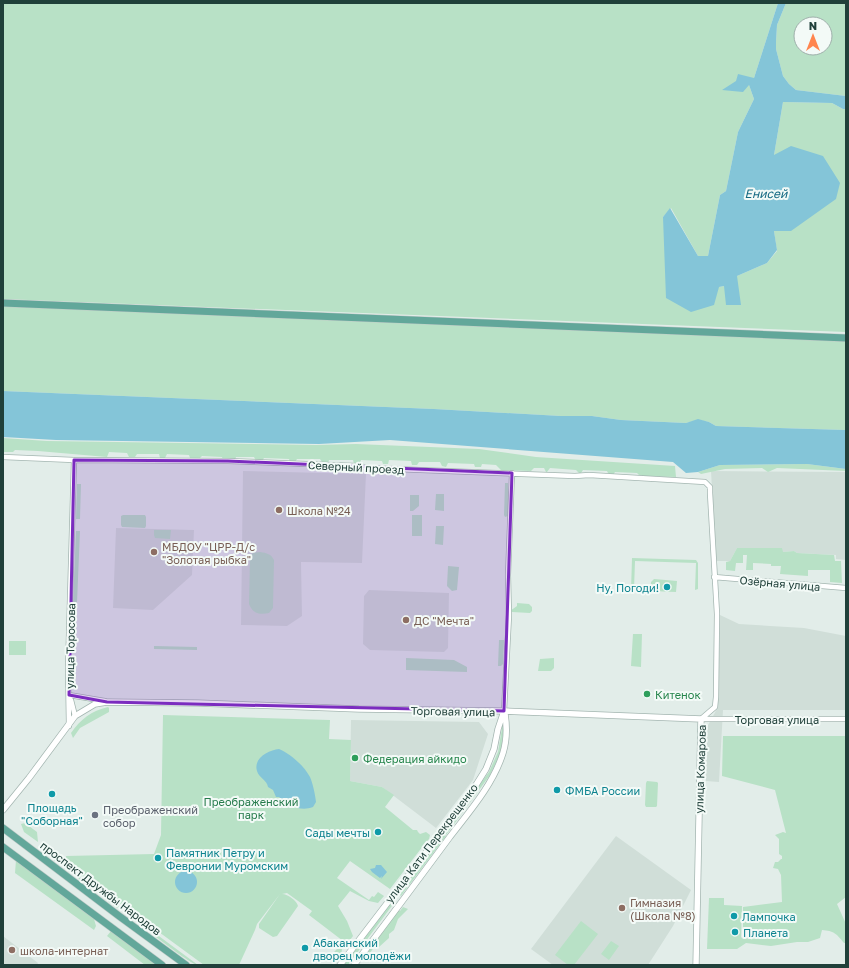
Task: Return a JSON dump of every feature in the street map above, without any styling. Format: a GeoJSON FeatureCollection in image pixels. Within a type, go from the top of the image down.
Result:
{"type":"FeatureCollection","features":[{"type":"Feature","properties":{"kind":"main road"},"geometry":{"type":"LineString","coordinates":[[3,303],[846,338]]}},
{"type":"Feature","properties":{"kind":"main road","name":"проспект Дружбы Народов"},"geometry":{"type":"LineString","coordinates":[[3,828],[186,965]]}},
{"type":"Feature","properties":{"kind":"main road"},"geometry":{"type":"LineString","coordinates":[[3,847],[162,965]]}},
{"type":"Feature","properties":{"kind":"street","name":"Северный проезд"},"geometry":{"type":"LineString","coordinates":[[3,457],[74,460],[228,461],[358,466],[369,468],[576,476],[589,475],[708,483]]}},
{"type":"Feature","properties":{"kind":"street","name":"улица Торосова"},"geometry":{"type":"LineString","coordinates":[[69,726],[68,668],[74,460]]}},
{"type":"Feature","properties":{"kind":"street","name":"улица Кати Перекрещенко"},"geometry":{"type":"LineString","coordinates":[[354,965],[493,778],[503,754],[507,729],[504,711],[509,614],[508,575],[512,473]]}},
{"type":"Feature","properties":{"kind":"street","name":"улица Комарова"},"geometry":{"type":"LineString","coordinates":[[696,965],[702,719],[715,707],[717,614],[710,487],[708,483]]}},
{"type":"Feature","properties":{"kind":"street","name":"Озёрная улица"},"geometry":{"type":"LineString","coordinates":[[714,577],[846,588]]}},
{"type":"Feature","properties":{"kind":"street"},"geometry":{"type":"LineString","coordinates":[[75,716],[69,695],[108,702]]}},
{"type":"Feature","properties":{"kind":"street","name":"Торговая улица"},"geometry":{"type":"LineString","coordinates":[[69,726],[75,716],[95,704],[108,702],[198,703],[359,709],[504,711],[702,719],[846,719]]}},
{"type":"Feature","properties":{"kind":"street"},"geometry":{"type":"LineString","coordinates":[[69,710],[75,716]]}},
{"type":"Feature","properties":{"kind":"street","name":"улица Кати Перекрещенко"},"geometry":{"type":"LineString","coordinates":[[340,965],[469,796],[486,769],[494,749],[498,729],[504,711]]}},
{"type":"Feature","properties":{"kind":"street"},"geometry":{"type":"LineString","coordinates":[[3,810],[69,726]]}},
{"type":"Feature","properties":{"kind":"highlighted area"},"geometry":{"type":"Polygon","coordinates":[[[74,460],[228,461],[512,473],[504,711],[107,702],[69,695],[74,460]]]}},
{"type":"Feature","properties":{"kind":"shaded area"},"geometry":{"type":"Polygon","coordinates":[[[243,471],[366,474],[362,563],[301,562],[302,616],[287,626],[241,625],[243,471]]]}},
{"type":"Feature","properties":{"kind":"shaded area"},"geometry":{"type":"Polygon","coordinates":[[[711,471],[846,472],[846,560],[836,559],[836,555],[737,548],[730,561],[716,561],[711,471]]]}},
{"type":"Feature","properties":{"kind":"shaded area","name":"МБДОУ \"ЦРР-Д/с \"Золотая рыбка\""},"geometry":{"type":"Polygon","coordinates":[[[116,528],[194,530],[192,575],[153,610],[113,608],[116,528]]]}},
{"type":"Feature","properties":{"kind":"shaded area","name":"ДС \"Мечта\""},"geometry":{"type":"Polygon","coordinates":[[[369,590],[449,593],[448,648],[444,652],[370,650],[363,644],[364,596],[369,590]]]}},
{"type":"Feature","properties":{"kind":"shaded area"},"geometry":{"type":"Polygon","coordinates":[[[720,615],[739,624],[804,628],[846,636],[846,710],[723,710],[719,782],[706,781],[707,727],[718,707],[720,615]]]}},
{"type":"Feature","properties":{"kind":"shaded area"},"geometry":{"type":"Polygon","coordinates":[[[351,720],[479,722],[488,734],[473,780],[436,828],[382,787],[350,781],[351,720]]]}},
{"type":"Feature","properties":{"kind":"shaded area","name":"Гимназия (Школа №8)"},"geometry":{"type":"Polygon","coordinates":[[[616,836],[691,890],[673,926],[648,965],[553,965],[531,949],[616,836]]]}},
{"type":"Feature","properties":{"kind":"shaded area","name":"школа-интернат"},"geometry":{"type":"Polygon","coordinates":[[[3,936],[38,963],[37,965],[3,965],[3,936]]]}},
{"type":"Feature","properties":{"kind":"green space"},"geometry":{"type":"Polygon","coordinates":[[[3,3],[778,3],[754,78],[749,85],[754,99],[738,132],[726,191],[720,195],[708,256],[698,256],[671,208],[663,217],[719,287],[724,286],[737,276],[767,263],[777,251],[774,231],[774,155],[783,102],[832,103],[846,109],[846,332],[3,299],[3,3]]]}},
{"type":"Feature","properties":{"kind":"green space"},"geometry":{"type":"Polygon","coordinates":[[[786,3],[846,3],[846,96],[796,90],[783,76],[776,49],[777,25],[786,3]]]}},
{"type":"Feature","properties":{"kind":"green space"},"geometry":{"type":"Polygon","coordinates":[[[3,306],[846,341],[846,430],[716,426],[709,422],[698,420],[686,423],[621,420],[592,416],[561,416],[434,409],[3,391],[3,306]]]}},
{"type":"Feature","properties":{"kind":"green space"},"geometry":{"type":"Polygon","coordinates":[[[3,438],[47,441],[316,445],[356,444],[479,449],[536,457],[675,466],[676,477],[640,476],[637,473],[615,472],[613,475],[609,475],[607,471],[583,470],[579,473],[576,470],[550,468],[547,472],[544,468],[534,468],[531,471],[501,470],[496,465],[482,464],[481,467],[475,467],[474,464],[448,463],[446,467],[442,466],[440,462],[419,462],[417,465],[412,465],[411,461],[389,460],[388,464],[383,464],[382,461],[361,460],[360,464],[354,464],[353,460],[329,460],[328,463],[322,462],[320,459],[297,459],[295,462],[290,462],[289,459],[264,458],[262,461],[256,461],[254,457],[236,457],[235,460],[223,460],[222,457],[202,456],[199,459],[190,458],[189,455],[167,454],[165,458],[160,458],[159,454],[137,454],[135,457],[129,457],[127,453],[109,452],[107,457],[38,451],[15,450],[13,452],[3,452],[3,438]]]}},
{"type":"Feature","properties":{"kind":"green space"},"geometry":{"type":"Polygon","coordinates":[[[807,464],[846,469],[846,471],[777,468],[768,472],[762,468],[725,469],[701,474],[698,472],[720,465],[807,464]]]}},
{"type":"Feature","properties":{"kind":"green space"},"geometry":{"type":"Polygon","coordinates":[[[505,483],[508,483],[508,516],[505,517],[504,515],[505,483]]]}},
{"type":"Feature","properties":{"kind":"green space"},"geometry":{"type":"Polygon","coordinates":[[[77,484],[81,484],[80,519],[76,519],[77,484]]]}},
{"type":"Feature","properties":{"kind":"green space"},"geometry":{"type":"Polygon","coordinates":[[[436,494],[444,494],[444,511],[435,510],[436,494]]]}},
{"type":"Feature","properties":{"kind":"green space"},"geometry":{"type":"Polygon","coordinates":[[[410,495],[419,495],[419,506],[413,511],[410,511],[410,495]]]}},
{"type":"Feature","properties":{"kind":"green space"},"geometry":{"type":"Polygon","coordinates":[[[145,515],[145,528],[122,527],[121,516],[145,515]]]}},
{"type":"Feature","properties":{"kind":"green space"},"geometry":{"type":"Polygon","coordinates":[[[412,515],[422,515],[422,536],[412,536],[412,515]]]}},
{"type":"Feature","properties":{"kind":"green space"},"geometry":{"type":"Polygon","coordinates":[[[436,526],[444,526],[443,545],[435,544],[436,526]]]}},
{"type":"Feature","properties":{"kind":"green space"},"geometry":{"type":"Polygon","coordinates":[[[154,530],[171,530],[170,539],[155,538],[154,530]]]}},
{"type":"Feature","properties":{"kind":"green space"},"geometry":{"type":"Polygon","coordinates":[[[76,531],[80,531],[77,603],[73,603],[76,531]]]}},
{"type":"Feature","properties":{"kind":"green space"},"geometry":{"type":"Polygon","coordinates":[[[737,548],[782,548],[783,552],[794,551],[797,553],[834,555],[835,561],[841,561],[842,583],[830,582],[830,570],[808,570],[808,576],[780,574],[781,566],[753,563],[753,570],[746,570],[747,555],[743,555],[743,563],[736,563],[735,571],[726,570],[726,562],[730,561],[737,548]]]}},
{"type":"Feature","properties":{"kind":"green space"},"geometry":{"type":"Polygon","coordinates":[[[260,552],[272,556],[274,560],[273,608],[269,613],[263,614],[255,612],[249,604],[250,556],[253,553],[260,552]]]}},
{"type":"Feature","properties":{"kind":"green space"},"geometry":{"type":"Polygon","coordinates":[[[632,558],[696,560],[698,563],[698,589],[695,590],[696,563],[635,561],[634,589],[644,591],[631,591],[632,558]]]}},
{"type":"Feature","properties":{"kind":"green space"},"geometry":{"type":"Polygon","coordinates":[[[448,566],[459,567],[457,590],[452,591],[447,586],[448,566]]]}},
{"type":"Feature","properties":{"kind":"green space"},"geometry":{"type":"Polygon","coordinates":[[[654,579],[677,581],[676,592],[651,591],[651,582],[654,579]]]}},
{"type":"Feature","properties":{"kind":"green space"},"geometry":{"type":"Polygon","coordinates":[[[517,603],[529,604],[532,607],[532,611],[530,613],[510,611],[517,606],[517,603]]]}},
{"type":"Feature","properties":{"kind":"green space"},"geometry":{"type":"Polygon","coordinates":[[[633,634],[642,634],[641,667],[631,666],[633,634]]]}},
{"type":"Feature","properties":{"kind":"green space"},"geometry":{"type":"Polygon","coordinates":[[[499,640],[504,640],[503,664],[501,666],[498,666],[499,640]]]}},
{"type":"Feature","properties":{"kind":"green space"},"geometry":{"type":"Polygon","coordinates":[[[9,641],[26,641],[26,655],[9,655],[9,641]]]}},
{"type":"Feature","properties":{"kind":"green space"},"geometry":{"type":"Polygon","coordinates":[[[154,646],[197,647],[197,650],[154,649],[154,646]]]}},
{"type":"Feature","properties":{"kind":"green space"},"geometry":{"type":"Polygon","coordinates":[[[406,658],[454,660],[467,667],[467,672],[406,670],[406,658]]]}},
{"type":"Feature","properties":{"kind":"green space"},"geometry":{"type":"Polygon","coordinates":[[[554,658],[554,668],[551,671],[538,671],[540,659],[554,658]]]}},
{"type":"Feature","properties":{"kind":"green space"},"geometry":{"type":"Polygon","coordinates":[[[108,707],[109,712],[80,728],[73,738],[71,733],[83,720],[91,713],[108,707]]]}},
{"type":"Feature","properties":{"kind":"green space","name":"Преображенский парк"},"geometry":{"type":"Polygon","coordinates":[[[163,715],[330,720],[329,739],[351,740],[350,781],[382,787],[394,795],[385,807],[413,830],[417,830],[420,834],[426,832],[430,835],[429,839],[390,889],[350,861],[337,878],[369,900],[378,892],[384,896],[378,903],[369,901],[350,891],[338,906],[347,921],[353,936],[347,944],[309,915],[312,911],[287,893],[282,894],[292,898],[298,906],[277,936],[273,937],[259,928],[259,924],[280,894],[257,924],[239,965],[204,965],[66,864],[66,856],[154,854],[161,835],[163,715]]]}},
{"type":"Feature","properties":{"kind":"green space"},"geometry":{"type":"Polygon","coordinates":[[[503,722],[504,726],[501,752],[490,775],[446,835],[443,832],[489,772],[498,752],[503,722]]]}},
{"type":"Feature","properties":{"kind":"green space"},"geometry":{"type":"Polygon","coordinates":[[[723,736],[846,736],[846,897],[837,904],[846,924],[846,943],[844,943],[834,933],[822,930],[820,938],[808,942],[771,946],[746,943],[737,949],[707,949],[709,898],[724,898],[724,905],[742,906],[741,938],[743,936],[743,907],[782,902],[781,875],[778,869],[773,868],[775,862],[782,859],[782,856],[779,854],[779,839],[775,835],[783,832],[786,833],[775,790],[722,776],[723,736]]]}},
{"type":"Feature","properties":{"kind":"green space"},"geometry":{"type":"Polygon","coordinates":[[[647,781],[658,783],[656,807],[646,807],[645,805],[647,781]]]}},
{"type":"Feature","properties":{"kind":"green space"},"geometry":{"type":"Polygon","coordinates":[[[25,823],[37,832],[38,842],[24,832],[21,824],[25,823]]]}},
{"type":"Feature","properties":{"kind":"green space"},"geometry":{"type":"Polygon","coordinates":[[[443,833],[446,836],[401,896],[398,893],[443,833]]]}},
{"type":"Feature","properties":{"kind":"green space"},"geometry":{"type":"Polygon","coordinates":[[[55,859],[119,906],[117,908],[54,860],[55,859]]]}},
{"type":"Feature","properties":{"kind":"green space"},"geometry":{"type":"Polygon","coordinates":[[[16,860],[94,919],[96,926],[94,930],[15,873],[16,860]]]}},
{"type":"Feature","properties":{"kind":"green space"},"geometry":{"type":"Polygon","coordinates":[[[391,901],[394,903],[348,965],[344,965],[391,901]]]}},
{"type":"Feature","properties":{"kind":"green space"},"geometry":{"type":"Polygon","coordinates":[[[403,907],[408,909],[398,919],[394,930],[389,934],[389,938],[379,947],[376,944],[370,953],[367,950],[397,909],[400,911],[403,907]]]}},
{"type":"Feature","properties":{"kind":"green space"},"geometry":{"type":"Polygon","coordinates":[[[125,911],[198,965],[174,950],[124,912],[125,911]]]}},
{"type":"Feature","properties":{"kind":"green space"},"geometry":{"type":"Polygon","coordinates":[[[581,921],[598,934],[574,965],[568,965],[555,955],[581,921]]]}},
{"type":"Feature","properties":{"kind":"green space"},"geometry":{"type":"Polygon","coordinates":[[[111,931],[158,965],[145,965],[107,936],[111,931]]]}},
{"type":"Feature","properties":{"kind":"green space"},"geometry":{"type":"Polygon","coordinates":[[[611,941],[619,946],[609,960],[601,954],[611,941]]]}},
{"type":"Feature","properties":{"kind":"green space"},"geometry":{"type":"Polygon","coordinates":[[[340,946],[342,948],[341,955],[333,962],[329,960],[334,952],[340,946]]]}},
{"type":"Feature","properties":{"kind":"water","name":"Енисей"},"geometry":{"type":"Polygon","coordinates":[[[778,3],[786,3],[777,25],[776,42],[776,49],[783,76],[796,90],[846,96],[846,109],[832,103],[783,102],[774,155],[791,146],[823,156],[840,183],[836,199],[791,231],[774,231],[777,250],[767,263],[737,276],[741,305],[726,305],[724,286],[719,287],[714,305],[691,312],[666,298],[663,217],[670,208],[698,256],[708,256],[720,195],[726,191],[738,132],[754,99],[749,85],[743,92],[722,90],[736,81],[738,74],[754,78],[778,3]]]}},
{"type":"Feature","properties":{"kind":"water"},"geometry":{"type":"Polygon","coordinates":[[[3,391],[434,409],[561,416],[592,416],[621,420],[686,423],[698,419],[716,426],[846,430],[846,469],[807,464],[720,465],[698,472],[686,473],[673,462],[390,440],[319,444],[56,440],[3,437],[3,391]]]}},
{"type":"Feature","properties":{"kind":"water"},"geometry":{"type":"Polygon","coordinates":[[[279,749],[297,761],[310,777],[316,802],[313,807],[303,809],[286,803],[279,797],[276,797],[273,790],[268,787],[259,775],[256,766],[257,762],[267,753],[279,749]]]}},
{"type":"Feature","properties":{"kind":"water"},"geometry":{"type":"Polygon","coordinates":[[[376,865],[381,865],[387,872],[381,879],[382,876],[380,878],[370,869],[375,868],[376,865]]]}},
{"type":"Feature","properties":{"kind":"water"},"geometry":{"type":"Polygon","coordinates":[[[186,871],[194,874],[197,882],[194,890],[186,893],[178,890],[175,882],[178,874],[186,871]]]}},
{"type":"Feature","properties":{"kind":"place","name":"Школа №24"},"geometry":{"type":"Point","coordinates":[279,510]}},
{"type":"Feature","properties":{"kind":"place","name":"МБДОУ \"ЦРР-Д/с \"Золотая рыбка\""},"geometry":{"type":"Point","coordinates":[154,552]}},
{"type":"Feature","properties":{"kind":"place","name":"Ну, Погоди!"},"geometry":{"type":"Point","coordinates":[667,587]}},
{"type":"Feature","properties":{"kind":"place","name":"ДС \"Мечта\""},"geometry":{"type":"Point","coordinates":[406,620]}},
{"type":"Feature","properties":{"kind":"place","name":"Китенок"},"geometry":{"type":"Point","coordinates":[647,694]}},
{"type":"Feature","properties":{"kind":"place","name":"Федерация айкидо"},"geometry":{"type":"Point","coordinates":[355,758]}},
{"type":"Feature","properties":{"kind":"place","name":"ФМБА России"},"geometry":{"type":"Point","coordinates":[557,790]}},
{"type":"Feature","properties":{"kind":"place","name":"Площадь \"Соборная\""},"geometry":{"type":"Point","coordinates":[52,794]}},
{"type":"Feature","properties":{"kind":"place","name":"Преображенский собор"},"geometry":{"type":"Point","coordinates":[95,815]}},
{"type":"Feature","properties":{"kind":"place","name":"Сады мечты"},"geometry":{"type":"Point","coordinates":[378,832]}},
{"type":"Feature","properties":{"kind":"place","name":"Памятник Петру и Февронии Муромским"},"geometry":{"type":"Point","coordinates":[158,858]}},
{"type":"Feature","properties":{"kind":"place","name":"Гимназия (Школа №8)"},"geometry":{"type":"Point","coordinates":[622,908]}},
{"type":"Feature","properties":{"kind":"place","name":"Лампочка"},"geometry":{"type":"Point","coordinates":[734,916]}},
{"type":"Feature","properties":{"kind":"place","name":"Планета"},"geometry":{"type":"Point","coordinates":[735,932]}},
{"type":"Feature","properties":{"kind":"place","name":"Абаканский дворец молодёжи"},"geometry":{"type":"Point","coordinates":[305,948]}},
{"type":"Feature","properties":{"kind":"place","name":"школа-интернат"},"geometry":{"type":"Point","coordinates":[12,950]}}]}
